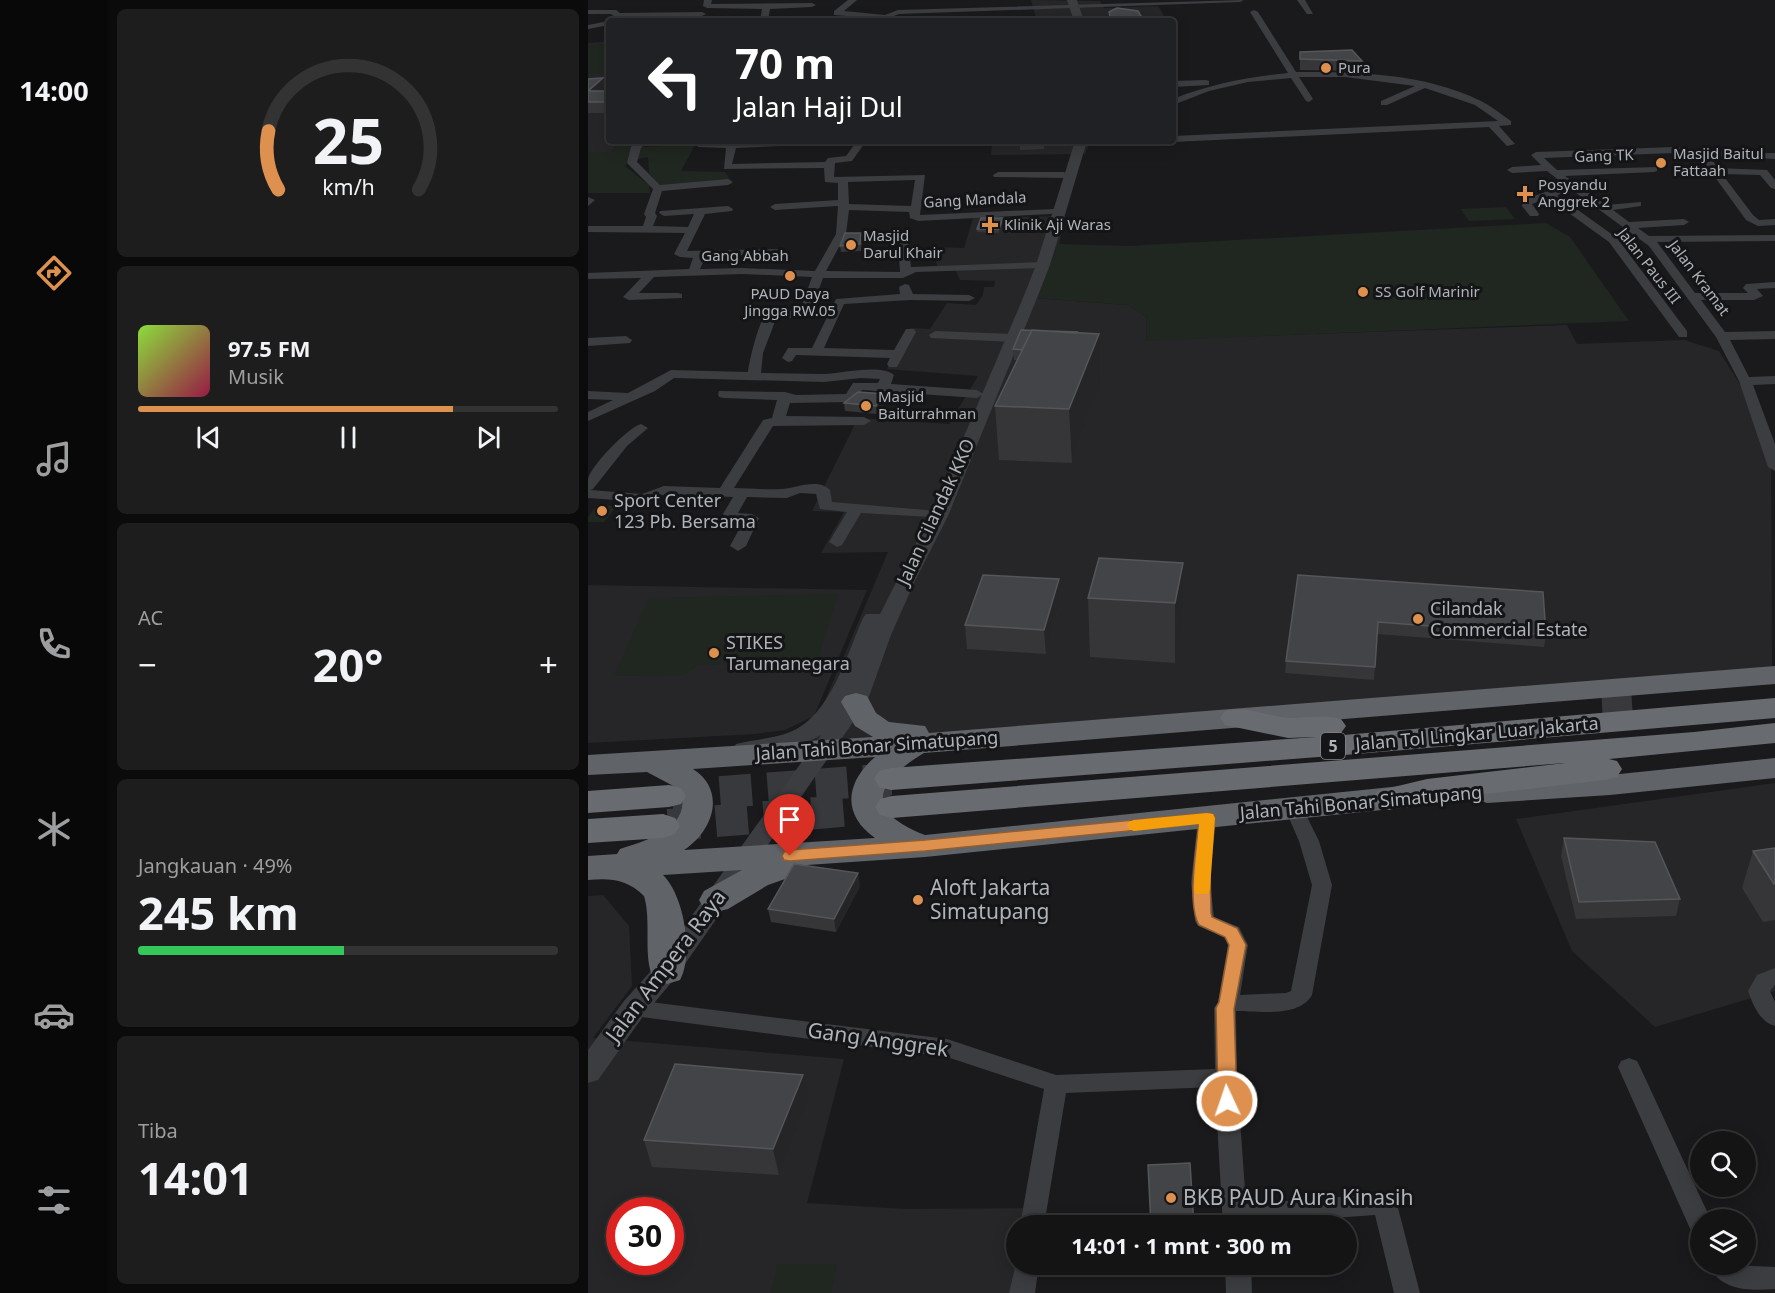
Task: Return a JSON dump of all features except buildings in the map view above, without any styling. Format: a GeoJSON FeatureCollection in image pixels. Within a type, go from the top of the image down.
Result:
{"type":"FeatureCollection","features":[{"type":"Feature","properties":{"kind":"highway","name":"Jalan Tahi Bonar Simatupang"},"geometry":{"type":"LineString","coordinates":[[588,765],[821,752],[1775,675]]}},
{"type":"Feature","properties":{"kind":"highway"},"geometry":{"type":"LineString","coordinates":[[1236,718],[1296,728],[1775,690]]}},
{"type":"Feature","properties":{"kind":"highway"},"geometry":{"type":"LineString","coordinates":[[856,702],[862,719],[884,730],[987,738]]}},
{"type":"Feature","properties":{"kind":"highway","name":"Jalan Tol Lingkar Luar Jakarta"},"geometry":{"type":"LineString","coordinates":[[1775,708],[1357,744],[892,793],[1694,742],[1775,733]]}},
{"type":"Feature","properties":{"kind":"highway"},"geometry":{"type":"LineString","coordinates":[[916,744],[893,756],[876,771],[867,789],[867,808],[878,825],[896,838],[925,846]]}},
{"type":"Feature","properties":{"kind":"highway"},"geometry":{"type":"LineString","coordinates":[[1389,799],[1427,790],[1775,750]]}},
{"type":"Feature","properties":{"kind":"highway"},"geometry":{"type":"LineString","coordinates":[[598,867],[659,849],[688,829],[694,820],[698,811],[698,794],[689,781],[665,761]]}},
{"type":"Feature","properties":{"kind":"highway","name":"Jalan Tahi Bonar Simatupang"},"geometry":{"type":"LineString","coordinates":[[598,867],[925,846],[1389,799],[1610,785],[1775,768]]}},
{"type":"Feature","properties":{"kind":"highway"},"geometry":{"type":"LineString","coordinates":[[588,802],[666,811],[588,831]]}},
{"type":"Feature","properties":{"kind":"highway"},"geometry":{"type":"LineString","coordinates":[[716,900],[767,872],[835,852]]}},
{"type":"Feature","properties":{"kind":"highway"},"geometry":{"type":"LineString","coordinates":[[598,867],[644,877],[657,888],[665,918],[667,970]]}},
{"type":"Feature","properties":{"kind":"street"},"geometry":{"type":"LineString","coordinates":[[853,0],[837,13],[886,17],[898,12],[1033,4],[1240,0]]}},
{"type":"Feature","properties":{"kind":"street"},"geometry":{"type":"LineString","coordinates":[[1076,4],[1171,0]]}},
{"type":"Feature","properties":{"kind":"street"},"geometry":{"type":"LineString","coordinates":[[1300,0],[1310,12]]}},
{"type":"Feature","properties":{"kind":"street"},"geometry":{"type":"LineString","coordinates":[[617,1],[610,8],[812,5]]}},
{"type":"Feature","properties":{"kind":"street"},"geometry":{"type":"LineString","coordinates":[[1076,4],[1083,18]]}},
{"type":"Feature","properties":{"kind":"street"},"geometry":{"type":"LineString","coordinates":[[588,12],[616,12],[615,15],[631,18],[706,7]]}},
{"type":"Feature","properties":{"kind":"street"},"geometry":{"type":"LineString","coordinates":[[724,18],[730,7]]}},
{"type":"Feature","properties":{"kind":"street"},"geometry":{"type":"LineString","coordinates":[[764,18],[766,7]]}},
{"type":"Feature","properties":{"kind":"street"},"geometry":{"type":"LineString","coordinates":[[1254,12],[1309,99]]}},
{"type":"Feature","properties":{"kind":"street"},"geometry":{"type":"LineString","coordinates":[[850,18],[857,14]]}},
{"type":"Feature","properties":{"kind":"street"},"geometry":{"type":"LineString","coordinates":[[589,31],[606,23]]}},
{"type":"Feature","properties":{"kind":"street"},"geometry":{"type":"LineString","coordinates":[[1176,84],[1225,83],[1292,75],[1359,76],[1424,85],[1477,101],[1499,114],[1508,123],[1176,139]]}},
{"type":"Feature","properties":{"kind":"street"},"geometry":{"type":"LineString","coordinates":[[1176,101],[1196,91],[1225,83]]}},
{"type":"Feature","properties":{"kind":"street"},"geometry":{"type":"LineString","coordinates":[[1384,103],[1424,85]]}},
{"type":"Feature","properties":{"kind":"street"},"geometry":{"type":"LineString","coordinates":[[1492,124],[1510,144]]}},
{"type":"Feature","properties":{"kind":"street"},"geometry":{"type":"LineString","coordinates":[[639,144],[632,163],[658,188],[728,182]]}},
{"type":"Feature","properties":{"kind":"street"},"geometry":{"type":"LineString","coordinates":[[702,144],[702,146],[721,144]]}},
{"type":"Feature","properties":{"kind":"street"},"geometry":{"type":"LineString","coordinates":[[731,144],[727,167],[829,165]]}},
{"type":"Feature","properties":{"kind":"street"},"geometry":{"type":"LineString","coordinates":[[738,144],[767,144]]}},
{"type":"Feature","properties":{"kind":"street"},"geometry":{"type":"LineString","coordinates":[[754,375],[757,353],[771,316],[805,314],[819,274],[841,234],[844,205],[843,180],[829,180],[829,165],[831,160],[849,159],[859,144]]}},
{"type":"Feature","properties":{"kind":"street","name":"Jalan Cilandak KKO"},"geometry":{"type":"LineString","coordinates":[[1050,227],[1050,211],[1075,144]]}},
{"type":"Feature","properties":{"kind":"street","name":"Jalan Cilandak KKO"},"geometry":{"type":"LineString","coordinates":[[744,859],[856,702],[920,539],[1037,265],[1075,144]]}},
{"type":"Feature","properties":{"kind":"street"},"geometry":{"type":"LineString","coordinates":[[746,145],[744,162],[748,167]]}},
{"type":"Feature","properties":{"kind":"street","name":"Jalan Kramat"},"geometry":{"type":"LineString","coordinates":[[1707,155],[1653,150],[1536,155],[1552,171],[1649,240],[1722,336],[1745,381],[1775,467]]}},
{"type":"Feature","properties":{"kind":"street"},"geometry":{"type":"LineString","coordinates":[[1707,155],[1775,156]]}},
{"type":"Feature","properties":{"kind":"street"},"geometry":{"type":"LineString","coordinates":[[1707,155],[1736,203],[1754,221],[1775,222]]}},
{"type":"Feature","properties":{"kind":"street","name":"Gang TK"},"geometry":{"type":"LineString","coordinates":[[1512,170],[1654,170]]}},
{"type":"Feature","properties":{"kind":"street"},"geometry":{"type":"LineString","coordinates":[[1717,171],[1762,172],[1775,186]]}},
{"type":"Feature","properties":{"kind":"street"},"geometry":{"type":"LineString","coordinates":[[998,175],[1064,175]]}},
{"type":"Feature","properties":{"kind":"street","name":"Gang Mandala"},"geometry":{"type":"LineString","coordinates":[[843,180],[921,177],[914,217],[918,218],[1050,211]]}},
{"type":"Feature","properties":{"kind":"street"},"geometry":{"type":"LineString","coordinates":[[1534,213],[1527,206],[1527,202],[1572,186]]}},
{"type":"Feature","properties":{"kind":"street"},"geometry":{"type":"LineString","coordinates":[[647,230],[652,216],[649,214],[658,188]]}},
{"type":"Feature","properties":{"kind":"street","name":"Jalan Paus III"},"geometry":{"type":"LineString","coordinates":[[1549,194],[1636,255],[1683,333]]}},
{"type":"Feature","properties":{"kind":"street"},"geometry":{"type":"LineString","coordinates":[[1605,208],[1637,204]]}},
{"type":"Feature","properties":{"kind":"street"},"geometry":{"type":"LineString","coordinates":[[775,207],[844,205],[915,209]]}},
{"type":"Feature","properties":{"kind":"street"},"geometry":{"type":"LineString","coordinates":[[664,213],[728,209]]}},
{"type":"Feature","properties":{"kind":"street"},"geometry":{"type":"LineString","coordinates":[[701,211],[680,254],[781,252]]}},
{"type":"Feature","properties":{"kind":"street"},"geometry":{"type":"LineString","coordinates":[[1630,225],[1684,222]]}},
{"type":"Feature","properties":{"kind":"street"},"geometry":{"type":"LineString","coordinates":[[588,229],[691,230]]}},
{"type":"Feature","properties":{"kind":"street"},"geometry":{"type":"LineString","coordinates":[[1649,240],[1775,238]]}},
{"type":"Feature","properties":{"kind":"street"},"geometry":{"type":"LineString","coordinates":[[903,241],[904,273],[908,297]]}},
{"type":"Feature","properties":{"kind":"street"},"geometry":{"type":"LineString","coordinates":[[1636,255],[1659,254]]}},
{"type":"Feature","properties":{"kind":"street"},"geometry":{"type":"LineString","coordinates":[[693,273],[700,255]]}},
{"type":"Feature","properties":{"kind":"street","name":"Gang Abbah"},"geometry":{"type":"LineString","coordinates":[[588,276],[772,271],[819,274],[904,273],[1037,265]]}},
{"type":"Feature","properties":{"kind":"street"},"geometry":{"type":"LineString","coordinates":[[651,274],[629,297],[678,296]]}},
{"type":"Feature","properties":{"kind":"street"},"geometry":{"type":"LineString","coordinates":[[1690,296],[1754,297],[1756,296],[1749,288],[1750,286],[1775,285]]}},
{"type":"Feature","properties":{"kind":"street"},"geometry":{"type":"LineString","coordinates":[[817,351],[840,301],[908,297],[969,298]]}},
{"type":"Feature","properties":{"kind":"street"},"geometry":{"type":"LineString","coordinates":[[885,382],[910,332]]}},
{"type":"Feature","properties":{"kind":"street"},"geometry":{"type":"LineString","coordinates":[[935,335],[1008,337]]}},
{"type":"Feature","properties":{"kind":"street"},"geometry":{"type":"LineString","coordinates":[[1722,336],[1775,335]]}},
{"type":"Feature","properties":{"kind":"street","name":"Jalan Cilandak KKO"},"geometry":{"type":"LineString","coordinates":[[935,508],[977,394],[1008,337]]}},
{"type":"Feature","properties":{"kind":"street"},"geometry":{"type":"LineString","coordinates":[[588,342],[626,340]]}},
{"type":"Feature","properties":{"kind":"street"},"geometry":{"type":"LineString","coordinates":[[788,358],[792,351],[898,354]]}},
{"type":"Feature","properties":{"kind":"street"},"geometry":{"type":"LineString","coordinates":[[588,417],[650,388],[671,374],[824,378],[861,374],[885,382],[977,394]]}},
{"type":"Feature","properties":{"kind":"street"},"geometry":{"type":"LineString","coordinates":[[1745,381],[1775,381]]}},
{"type":"Feature","properties":{"kind":"street"},"geometry":{"type":"LineString","coordinates":[[724,394],[849,398],[858,386],[885,382]]}},
{"type":"Feature","properties":{"kind":"street"},"geometry":{"type":"LineString","coordinates":[[588,395],[628,397]]}},
{"type":"Feature","properties":{"kind":"street"},"geometry":{"type":"LineString","coordinates":[[778,420],[783,402],[796,398]]}},
{"type":"Feature","properties":{"kind":"street"},"geometry":{"type":"LineString","coordinates":[[724,492],[768,423],[778,420],[864,421]]}},
{"type":"Feature","properties":{"kind":"street"},"geometry":{"type":"LineString","coordinates":[[591,478],[622,443],[641,429]]}},
{"type":"Feature","properties":{"kind":"street"},"geometry":{"type":"LineString","coordinates":[[588,494],[644,498],[659,490],[787,494],[798,489],[823,490],[825,506],[856,509],[935,508]]}},
{"type":"Feature","properties":{"kind":"street"},"geometry":{"type":"LineString","coordinates":[[738,546],[752,518],[730,514],[743,492]]}},
{"type":"Feature","properties":{"kind":"street"},"geometry":{"type":"LineString","coordinates":[[837,542],[856,509]]}},
{"type":"Feature","properties":{"kind":"street","name":"Jalan Cilandak KKO"},"geometry":{"type":"LineString","coordinates":[[665,761],[765,745],[793,738],[816,728],[836,702],[888,586],[920,539]]}},
{"type":"Feature","properties":{"kind":"street"},"geometry":{"type":"LineString","coordinates":[[1228,1004],[1277,1003],[1291,1001],[1301,995],[1322,885],[1309,841],[1294,809]]}},
{"type":"Feature","properties":{"kind":"street"},"geometry":{"type":"LineString","coordinates":[[1207,818],[1202,868],[1202,913],[1205,921],[1232,932],[1238,945],[1228,1004],[1225,1008],[1226,1078],[1235,1215]]}},
{"type":"Feature","properties":{"kind":"street","name":"Jalan Ampera Raya"},"geometry":{"type":"LineString","coordinates":[[588,1072],[634,1008],[667,970],[744,859]]}},
{"type":"Feature","properties":{"kind":"street"},"geometry":{"type":"LineString","coordinates":[[1775,976],[1764,981],[1759,991],[1763,1002],[1775,1018]]}},
{"type":"Feature","properties":{"kind":"street","name":"Gang Anggrek"},"geometry":{"type":"LineString","coordinates":[[634,1008],[947,1048],[1056,1084],[1226,1078]]}},
{"type":"Feature","properties":{"kind":"street"},"geometry":{"type":"LineString","coordinates":[[1629,1067],[1694,1209]]}},
{"type":"Feature","properties":{"kind":"street"},"geometry":{"type":"LineString","coordinates":[[1034,1215],[1056,1084]]}},
{"type":"Feature","properties":{"kind":"street"},"geometry":{"type":"LineString","coordinates":[[1286,1215],[1379,1204],[1386,1208],[1407,1293]]}},
{"type":"Feature","properties":{"kind":"street"},"geometry":{"type":"LineString","coordinates":[[1022,1293],[1025,1275]]}},
{"type":"Feature","properties":{"kind":"street"},"geometry":{"type":"LineString","coordinates":[[1238,1275],[1239,1293]]}},
{"type":"Feature","properties":{"kind":"street"},"geometry":{"type":"LineString","coordinates":[[1735,1275],[1746,1279],[1775,1278]]}},
{"type":"Feature","properties":{"kind":"shaded area"},"geometry":{"type":"Polygon","coordinates":[[[1031,0],[1100,1],[1104,8],[1158,6],[1164,16],[1147,18],[1036,18],[1031,0]]]}},
{"type":"Feature","properties":{"kind":"shaded area"},"geometry":{"type":"Polygon","coordinates":[[[606,39],[606,144],[617,144],[612,152],[588,152],[588,43],[603,42],[606,39]]]}},
{"type":"Feature","properties":{"kind":"shaded area"},"geometry":{"type":"Polygon","coordinates":[[[606,44],[606,74],[588,74],[588,45],[606,44]]]}},
{"type":"Feature","properties":{"kind":"shaded area"},"geometry":{"type":"Polygon","coordinates":[[[617,144],[636,144],[633,147],[695,145],[681,171],[725,172],[733,184],[663,189],[649,173],[648,157],[627,162],[625,166],[649,185],[650,193],[588,193],[588,152],[612,152],[617,144]]]}},
{"type":"Feature","properties":{"kind":"shaded area"},"geometry":{"type":"Polygon","coordinates":[[[976,144],[1089,144],[1085,154],[991,155],[992,145],[976,144]]]}},
{"type":"Feature","properties":{"kind":"shaded area"},"geometry":{"type":"Polygon","coordinates":[[[1506,207],[1515,219],[1469,221],[1460,209],[1506,207]]]}},
{"type":"Feature","properties":{"kind":"shaded area"},"geometry":{"type":"Polygon","coordinates":[[[1065,216],[1059,244],[1035,298],[1128,305],[1147,317],[1146,340],[1567,325],[1577,344],[1684,340],[1719,351],[1752,403],[1771,453],[1772,671],[807,743],[888,552],[821,553],[844,512],[812,511],[858,418],[949,424],[978,376],[887,369],[910,328],[930,329],[947,303],[976,305],[983,295],[984,287],[994,287],[995,281],[960,280],[956,271],[938,270],[933,247],[964,248],[973,218],[1065,216]]]}},
{"type":"Feature","properties":{"kind":"shaded area"},"geometry":{"type":"Polygon","coordinates":[[[1546,223],[1570,237],[1629,321],[1146,341],[1147,317],[1128,305],[1035,298],[1059,244],[1127,246],[1546,223]]]}},
{"type":"Feature","properties":{"kind":"shaded area","name":"Sport Center 123 Pb. Bersama"},"geometry":{"type":"Polygon","coordinates":[[[597,505],[617,506],[604,522],[588,522],[588,517],[597,505]]]}},
{"type":"Feature","properties":{"kind":"shaded area","name":"STIKES Tarumanegara"},"geometry":{"type":"Polygon","coordinates":[[[588,585],[867,590],[814,716],[785,730],[755,734],[588,743],[588,585]]]}},
{"type":"Feature","properties":{"kind":"shaded area"},"geometry":{"type":"Polygon","coordinates":[[[838,594],[817,662],[699,665],[683,675],[614,676],[649,598],[838,594]]]}},
{"type":"Feature","properties":{"kind":"shaded area"},"geometry":{"type":"Polygon","coordinates":[[[1775,783],[1775,991],[1655,1027],[1572,951],[1516,819],[1775,783]]]}},
{"type":"Feature","properties":{"kind":"shaded area"},"geometry":{"type":"Polygon","coordinates":[[[603,895],[629,926],[632,986],[593,1038],[844,1059],[807,1203],[905,1209],[1038,1208],[1037,1215],[1006,1215],[1006,1275],[1022,1275],[1029,1293],[588,1293],[588,896],[603,895]]]}},
{"type":"Feature","properties":{"kind":"shaded area"},"geometry":{"type":"Polygon","coordinates":[[[778,1264],[837,1264],[831,1293],[771,1293],[778,1264]]]}},
{"type":"Feature","properties":{"kind":"tunnel"},"geometry":{"type":"LineString","coordinates":[[1602,705],[1632,703]]}},
{"type":"Feature","properties":{"kind":"tunnel"},"geometry":{"type":"LineString","coordinates":[[672,796],[891,779]]}},
{"type":"Feature","properties":{"kind":"tunnel"},"geometry":{"type":"LineString","coordinates":[[668,825],[892,807]]}},
{"type":"Feature","properties":{"kind":"slow traffic"},"geometry":{"type":"LineString","coordinates":[[1134,825],[1207,818],[1202,889]]}},
{"type":"Feature","properties":{"kind":"place","name":"Pura"},"geometry":{"type":"Point","coordinates":[1326,68]}},
{"type":"Feature","properties":{"kind":"place","name":"Masjid Baitul Fattaah"},"geometry":{"type":"Point","coordinates":[1661,163]}},
{"type":"Feature","properties":{"kind":"place","name":"Posyandu Anggrek 2"},"geometry":{"type":"Point","coordinates":[1525,194]}},
{"type":"Feature","properties":{"kind":"place","name":"Klinik Aji Waras"},"geometry":{"type":"Point","coordinates":[990,225]}},
{"type":"Feature","properties":{"kind":"place","name":"Masjid Darul Khair"},"geometry":{"type":"Point","coordinates":[851,245]}},
{"type":"Feature","properties":{"kind":"place","name":"PAUD Daya Jingga RW.05"},"geometry":{"type":"Point","coordinates":[790,276]}},
{"type":"Feature","properties":{"kind":"place","name":"SS Golf Marinir"},"geometry":{"type":"Point","coordinates":[1363,292]}},
{"type":"Feature","properties":{"kind":"place","name":"Masjid Baiturrahman"},"geometry":{"type":"Point","coordinates":[866,406]}},
{"type":"Feature","properties":{"kind":"place","name":"Sport Center 123 Pb. Bersama"},"geometry":{"type":"Point","coordinates":[602,511]}},
{"type":"Feature","properties":{"kind":"place","name":"Cilandak Commercial Estate"},"geometry":{"type":"Point","coordinates":[1418,619]}},
{"type":"Feature","properties":{"kind":"place","name":"STIKES Tarumanegara"},"geometry":{"type":"Point","coordinates":[714,653]}},
{"type":"Feature","properties":{"kind":"place","name":"Aloft Jakarta Simatupang"},"geometry":{"type":"Point","coordinates":[918,900]}},
{"type":"Feature","properties":{"kind":"place","name":"BKB PAUD Aura Kinasih"},"geometry":{"type":"Point","coordinates":[1171,1198]}},
{"type":"Feature","properties":{"kind":"route"},"geometry":{"type":"LineString","coordinates":[[790,856],[925,846],[1207,818],[1202,868],[1202,913],[1205,921],[1232,932],[1238,945],[1228,1004],[1225,1008],[1227,1101]]}}]}
